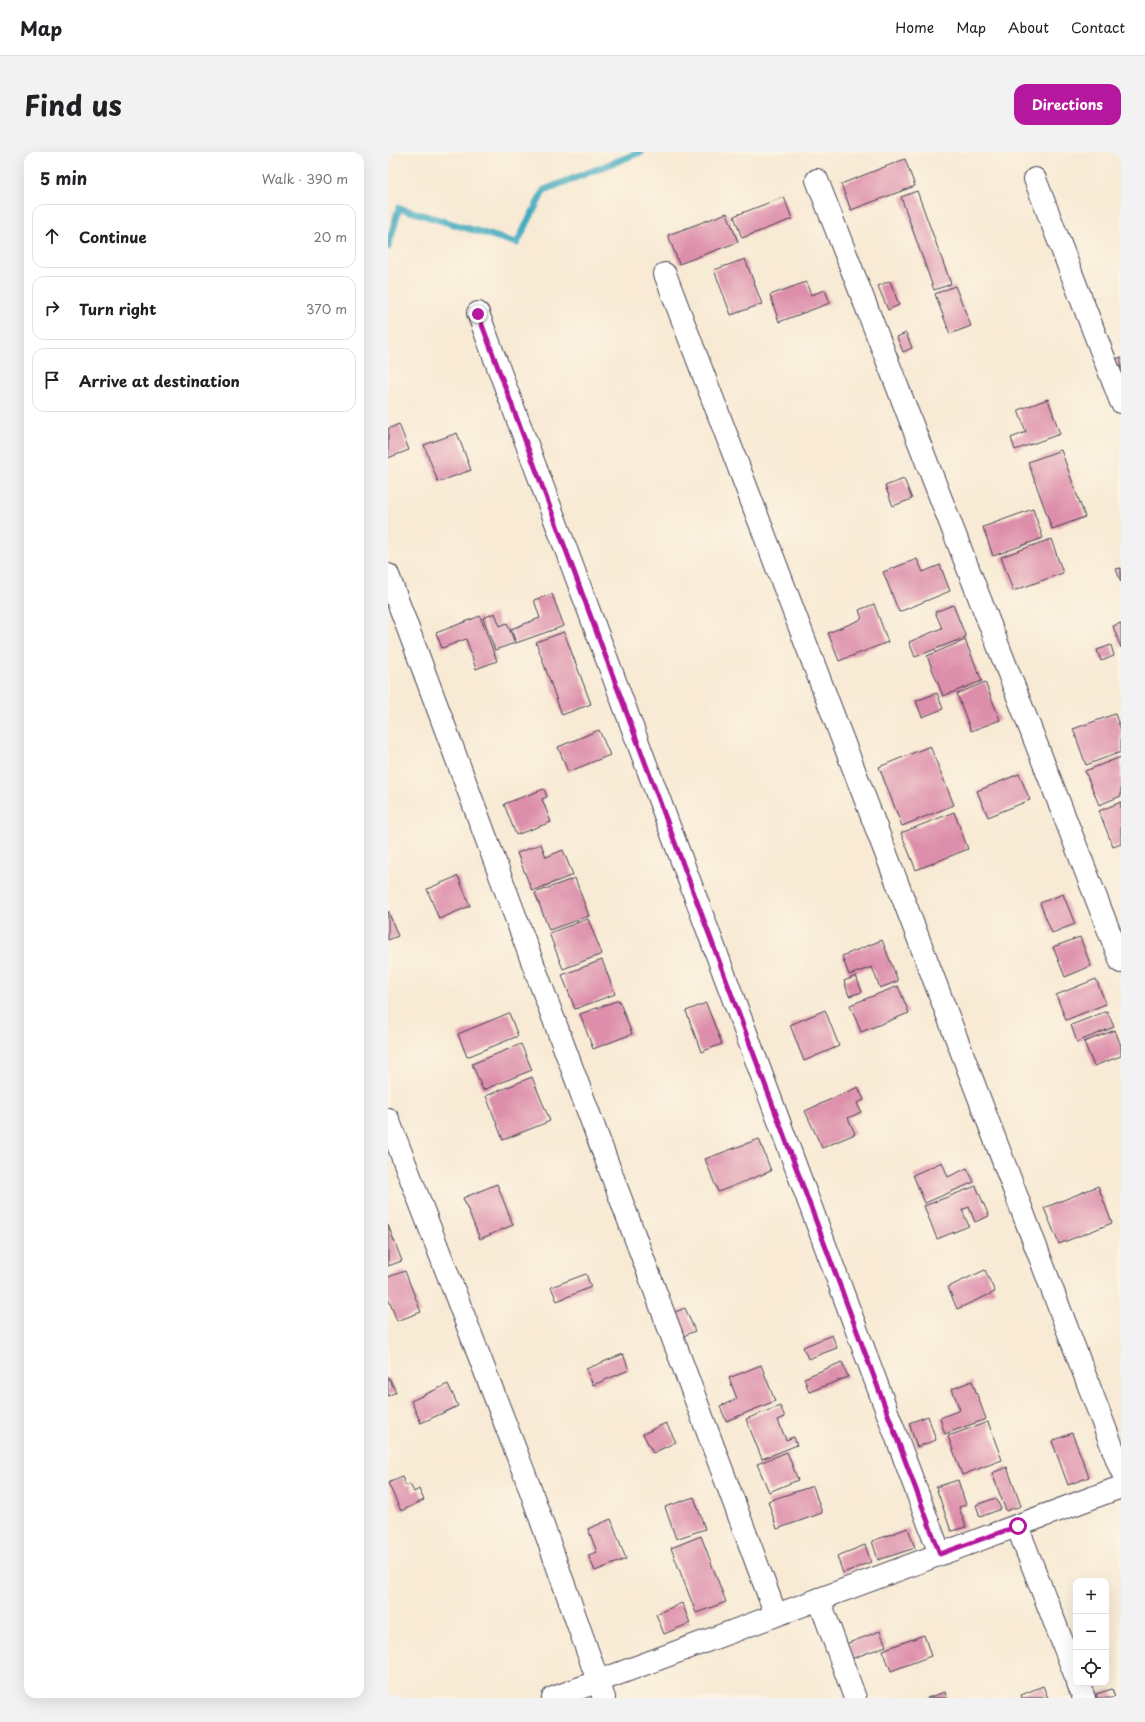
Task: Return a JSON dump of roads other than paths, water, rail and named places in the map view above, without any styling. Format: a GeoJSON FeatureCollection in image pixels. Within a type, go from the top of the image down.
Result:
{"type":"FeatureCollection","features":[{"type":"Feature","properties":{"kind":"street"},"geometry":{"type":"LineString","coordinates":[[1035,179],[1121,402]]}},
{"type":"Feature","properties":{"kind":"street"},"geometry":{"type":"LineString","coordinates":[[817,180],[1121,962]]}},
{"type":"Feature","properties":{"kind":"street"},"geometry":{"type":"LineString","coordinates":[[665,274],[1121,1470]]}},
{"type":"Feature","properties":{"kind":"street"},"geometry":{"type":"LineString","coordinates":[[478,314],[940,1554]]}},
{"type":"Feature","properties":{"kind":"street"},"geometry":{"type":"LineString","coordinates":[[388,575],[776,1615]]}},
{"type":"Feature","properties":{"kind":"street"},"geometry":{"type":"LineString","coordinates":[[388,1119],[528,1483],[601,1690]]}},
{"type":"Feature","properties":{"kind":"street"},"geometry":{"type":"LineString","coordinates":[[553,1698],[601,1690],[776,1615],[1121,1487]]}},
{"type":"Feature","properties":{"kind":"street"},"geometry":{"type":"LineString","coordinates":[[1018,1526],[1073,1669]]}},
{"type":"Feature","properties":{"kind":"street"},"geometry":{"type":"LineString","coordinates":[[819,1599],[855,1698]]}},
{"type":"Feature","properties":{"kind":"street"},"geometry":{"type":"LineString","coordinates":[[1079,1686],[1084,1698]]}},
{"type":"Feature","properties":{"kind":"waterway"},"geometry":{"type":"LineString","coordinates":[[388,247],[399,208],[517,243],[544,190],[641,152]]}}]}
